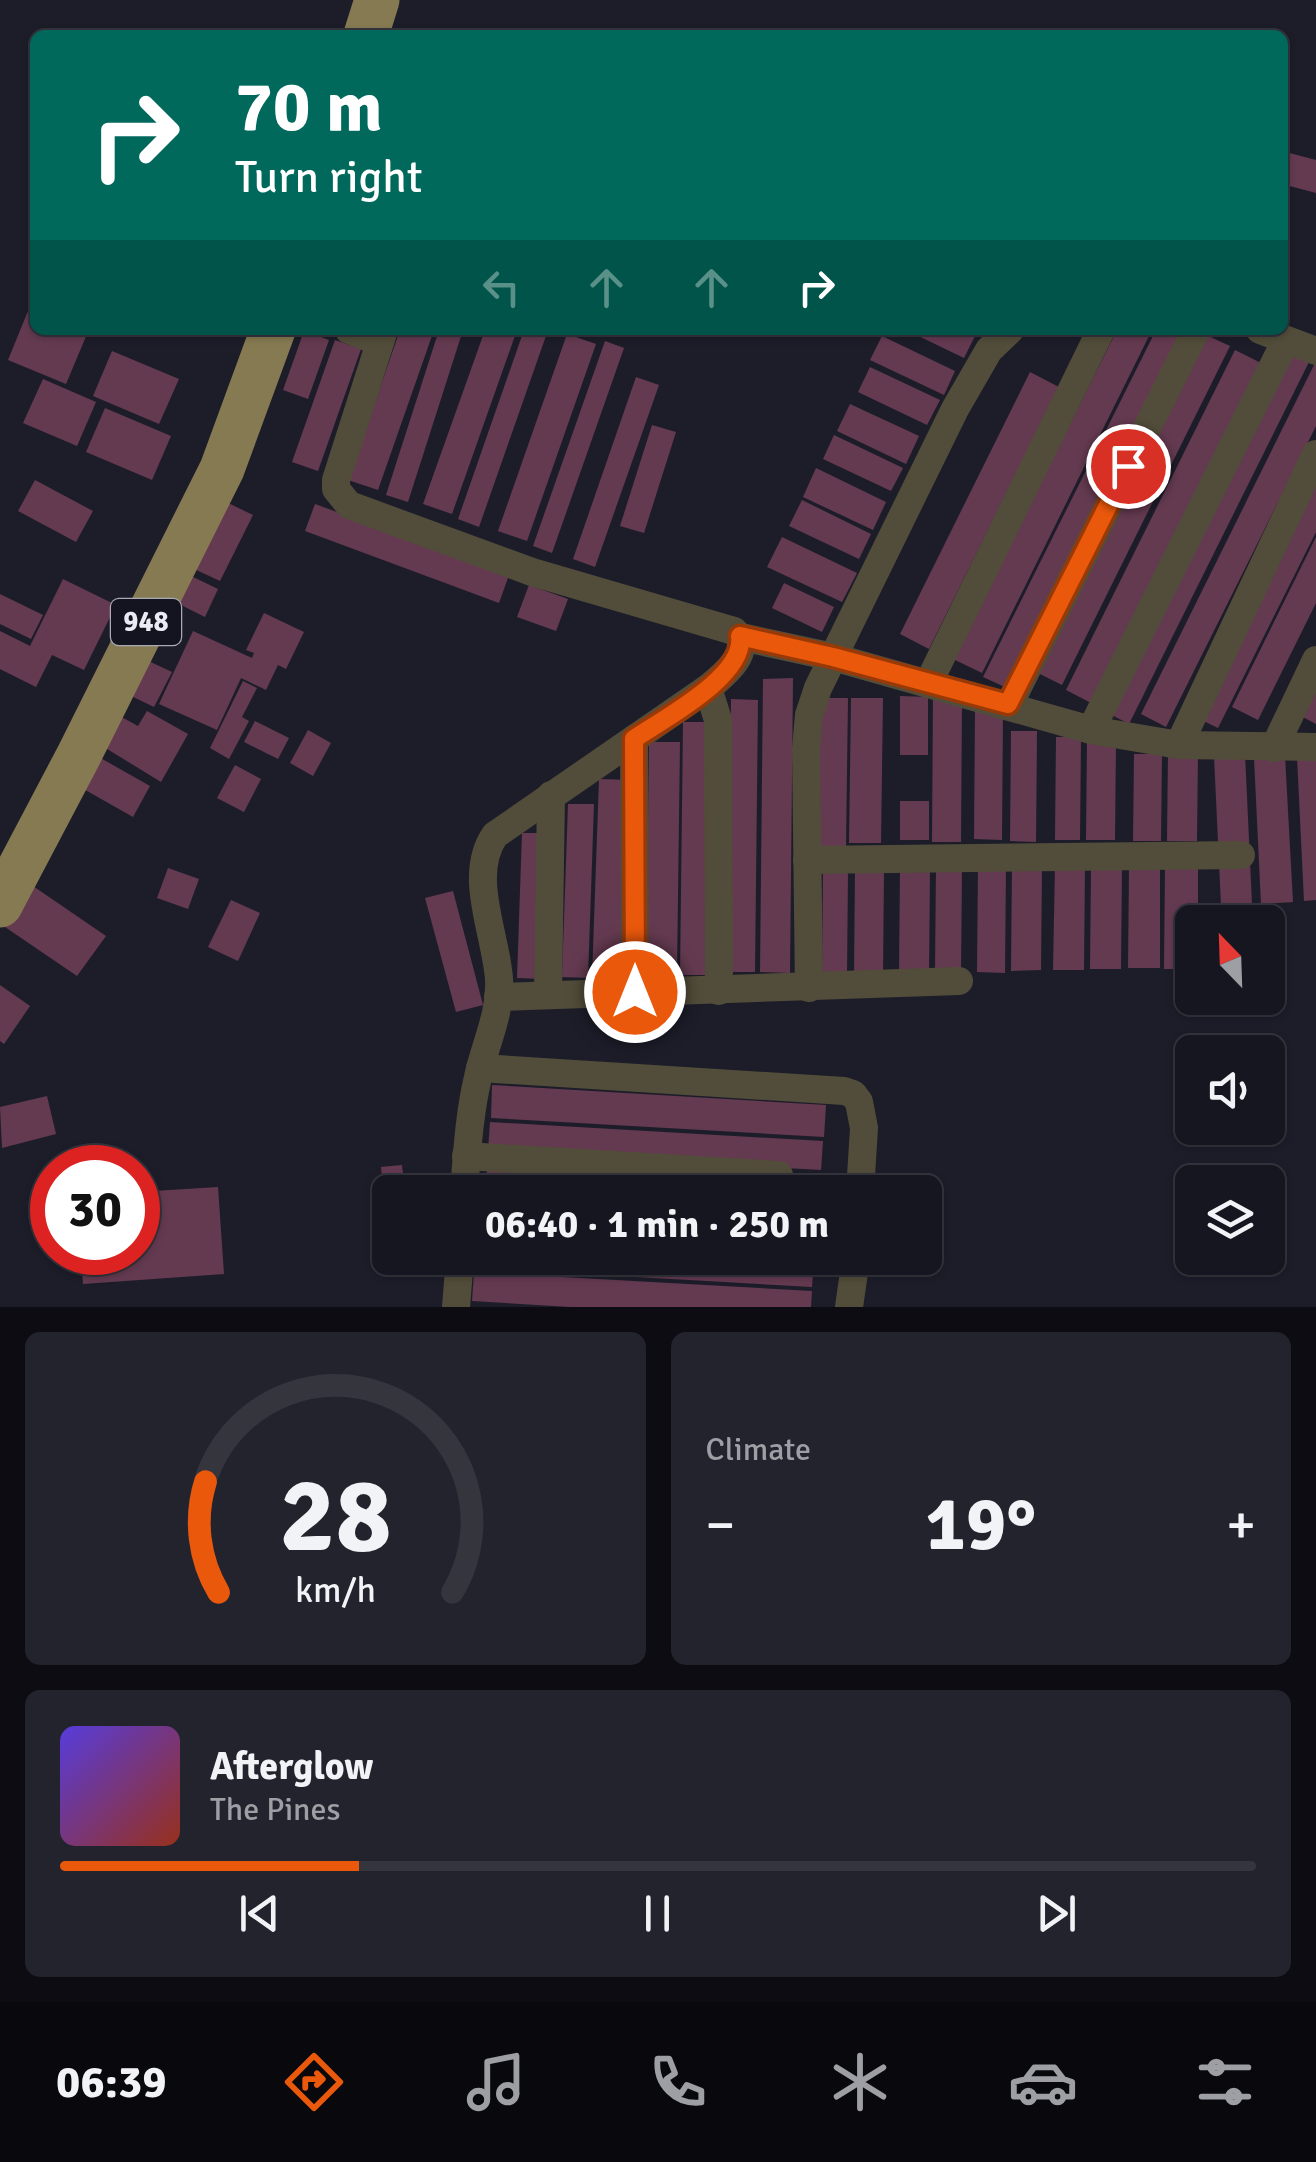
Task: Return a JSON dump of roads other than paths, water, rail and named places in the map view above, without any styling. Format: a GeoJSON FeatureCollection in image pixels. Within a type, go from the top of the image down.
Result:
{"type":"FeatureCollection","features":[{"type":"Feature","properties":{"kind":"main road"},"geometry":{"type":"LineString","coordinates":[[368,30],[377,0]]}},
{"type":"Feature","properties":{"kind":"main road","name":"948"},"geometry":{"type":"LineString","coordinates":[[0,905],[80,755],[222,469],[270,335]]}},
{"type":"Feature","properties":{"kind":"street"},"geometry":{"type":"LineString","coordinates":[[809,988],[809,714],[955,409],[989,350],[1005,335]]}},
{"type":"Feature","properties":{"kind":"street"},"geometry":{"type":"LineString","coordinates":[[928,684],[1098,335]]}},
{"type":"Feature","properties":{"kind":"street"},"geometry":{"type":"LineString","coordinates":[[1008,704],[1193,335]]}},
{"type":"Feature","properties":{"kind":"street"},"geometry":{"type":"LineString","coordinates":[[1091,730],[1273,335],[1316,351]]}},
{"type":"Feature","properties":{"kind":"street"},"geometry":{"type":"LineString","coordinates":[[382,336],[338,470],[336,490],[349,505],[532,572],[721,627],[740,636],[833,657],[1091,730],[1180,746],[1316,747]]}},
{"type":"Feature","properties":{"kind":"street"},"geometry":{"type":"LineString","coordinates":[[1180,746],[1316,454]]}},
{"type":"Feature","properties":{"kind":"street"},"geometry":{"type":"LineString","coordinates":[[465,1175],[480,1068],[493,1033],[498,997],[499,980],[483,881],[486,848],[495,835],[708,688],[735,662],[740,652],[740,636]]}},
{"type":"Feature","properties":{"kind":"street"},"geometry":{"type":"LineString","coordinates":[[1274,748],[1316,660]]}},
{"type":"Feature","properties":{"kind":"street"},"geometry":{"type":"LineString","coordinates":[[708,688],[718,720],[719,990]]}},
{"type":"Feature","properties":{"kind":"street"},"geometry":{"type":"LineString","coordinates":[[634,739],[635,992]]}},
{"type":"Feature","properties":{"kind":"street"},"geometry":{"type":"LineString","coordinates":[[548,995],[551,796]]}},
{"type":"Feature","properties":{"kind":"street"},"geometry":{"type":"LineString","coordinates":[[807,860],[1240,855]]}},
{"type":"Feature","properties":{"kind":"street"},"geometry":{"type":"LineString","coordinates":[[498,997],[959,981]]}},
{"type":"Feature","properties":{"kind":"street"},"geometry":{"type":"LineString","coordinates":[[480,1068],[844,1091],[853,1094],[862,1113],[860,1175]]}},
{"type":"Feature","properties":{"kind":"street"},"geometry":{"type":"LineString","coordinates":[[466,1156],[779,1175]]}},
{"type":"Feature","properties":{"kind":"street"},"geometry":{"type":"LineString","coordinates":[[456,1307],[459,1275]]}},
{"type":"Feature","properties":{"kind":"street"},"geometry":{"type":"LineString","coordinates":[[850,1307],[854,1275]]}}]}
